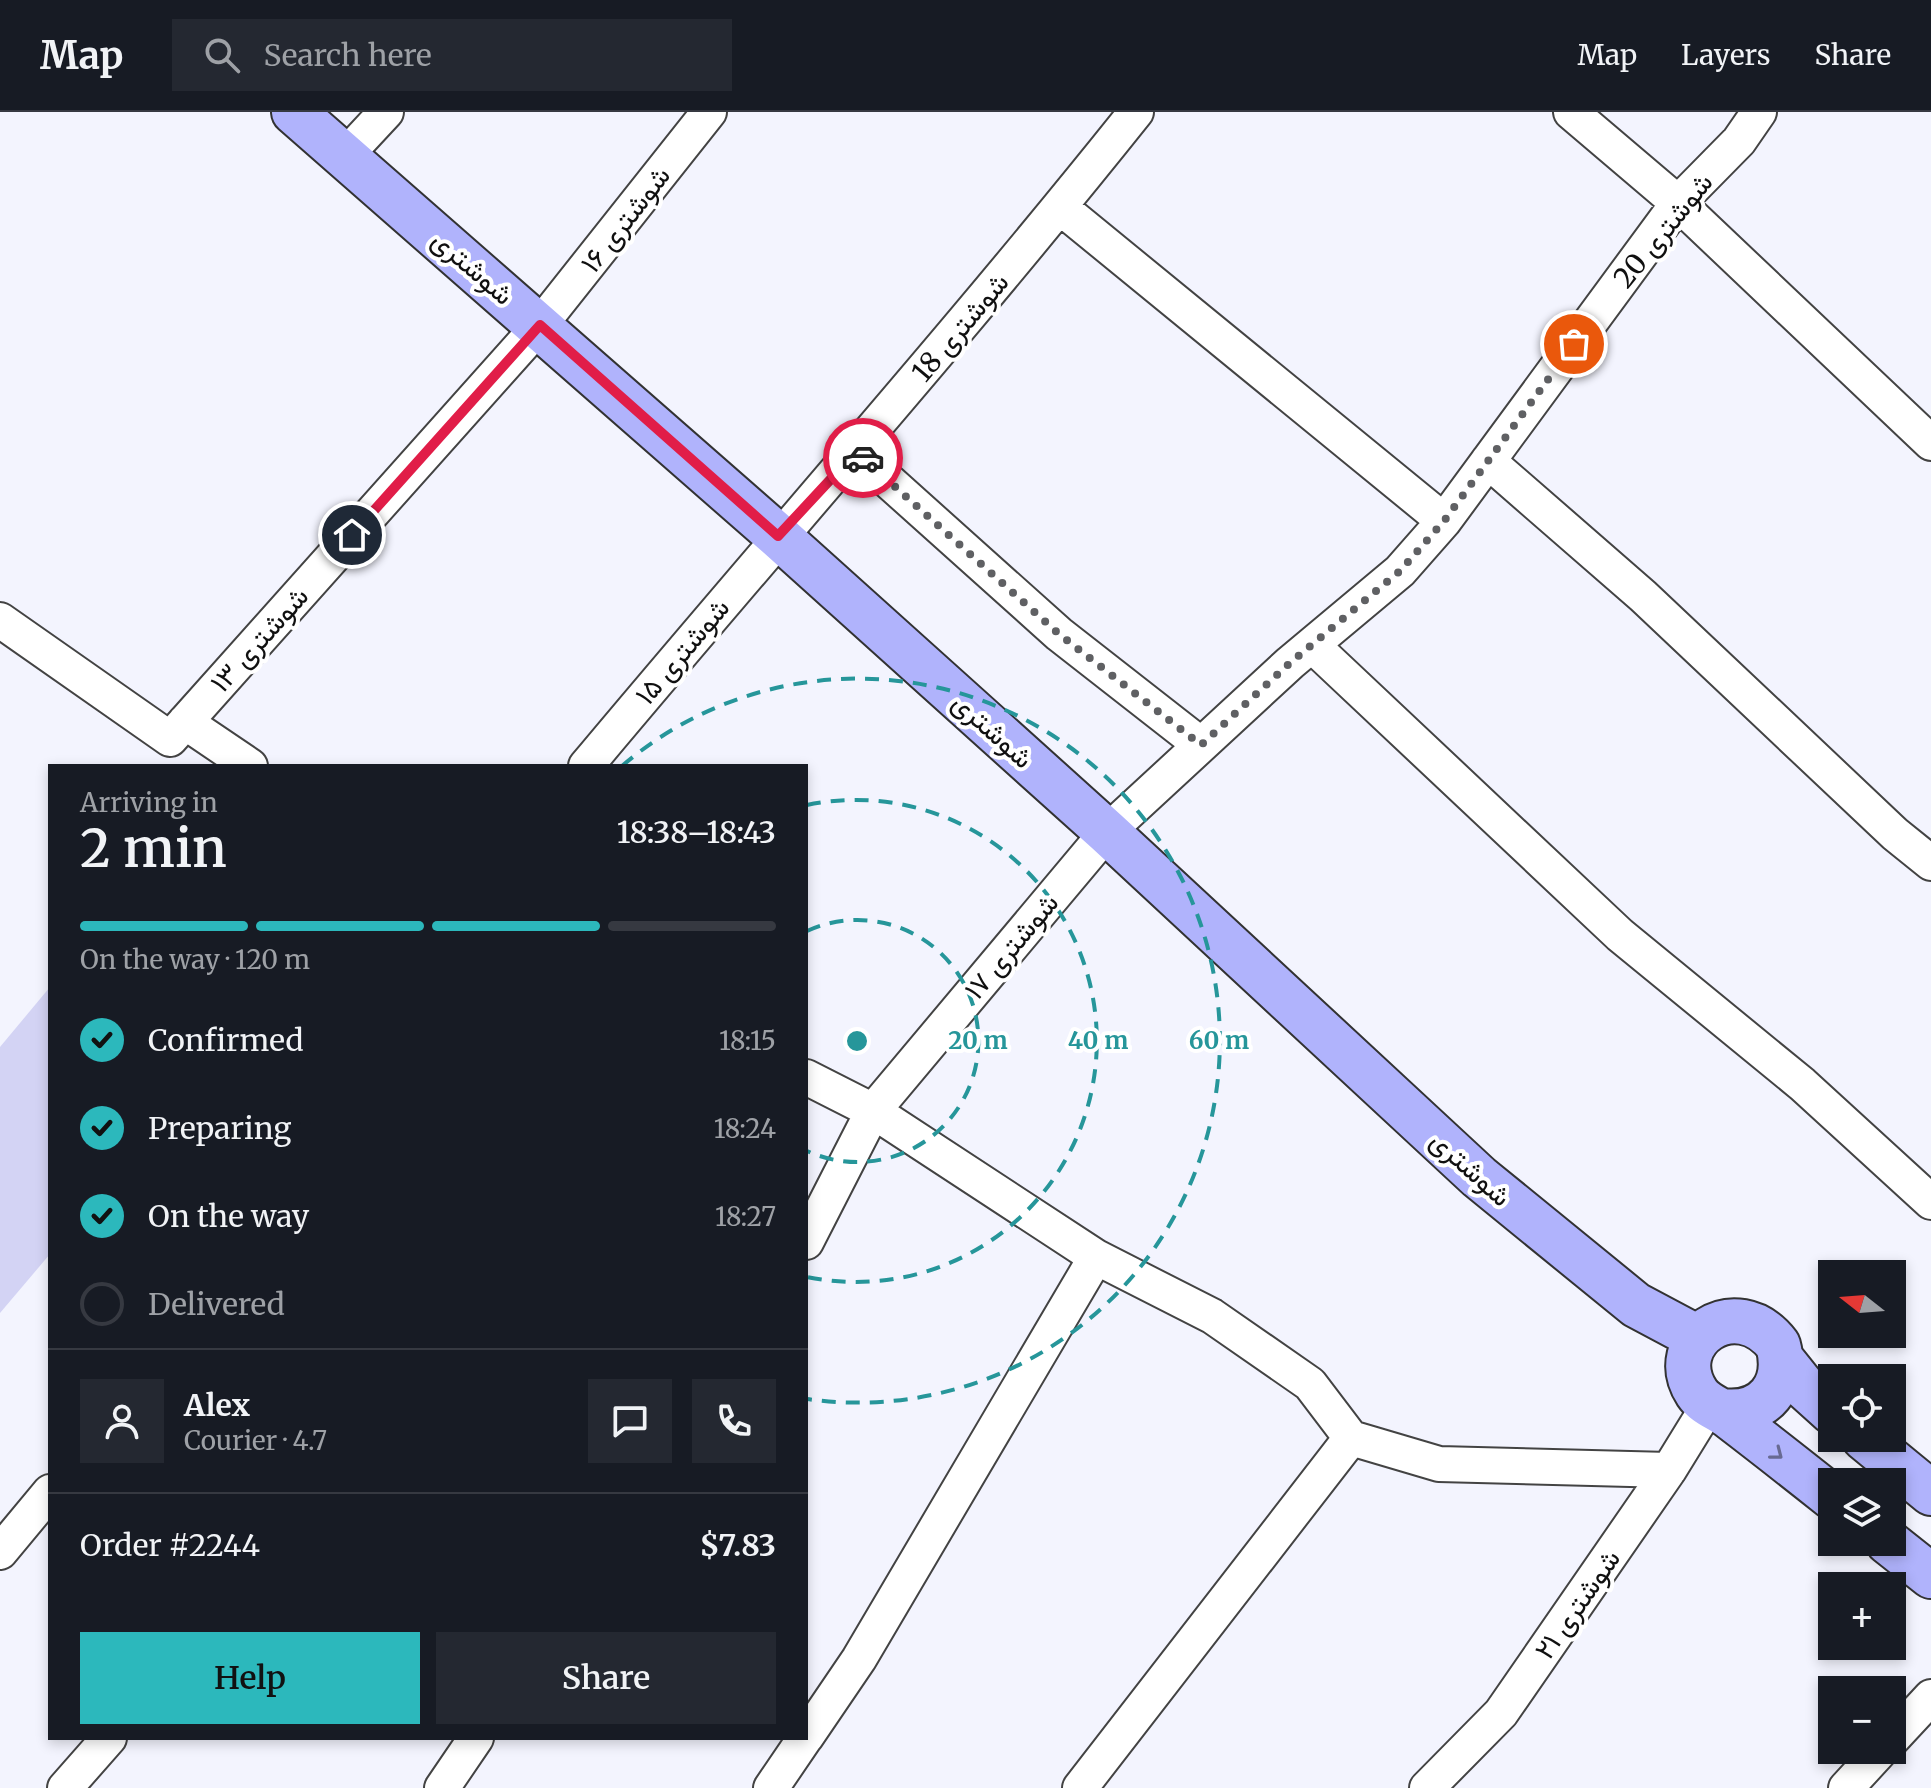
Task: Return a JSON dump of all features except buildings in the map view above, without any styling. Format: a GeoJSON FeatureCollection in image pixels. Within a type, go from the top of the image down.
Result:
{"type":"FeatureCollection","features":[{"type":"Feature","properties":{"kind":"street","name":"شوشتری"},"geometry":{"type":"LineString","coordinates":[[294,112],[778,536],[1107,832],[1479,1177],[1636,1305],[1698,1338]]}},
{"type":"Feature","properties":{"kind":"street"},"geometry":{"type":"LineString","coordinates":[[346,155],[386,112]]}},
{"type":"Feature","properties":{"kind":"street","name":"شوشتری ۱۶"},"geometry":{"type":"LineString","coordinates":[[540,325],[709,112]]}},
{"type":"Feature","properties":{"kind":"street","name":"شوشتری 18"},"geometry":{"type":"LineString","coordinates":[[778,536],[856,452],[1136,112]]}},
{"type":"Feature","properties":{"kind":"street"},"geometry":{"type":"LineString","coordinates":[[1571,112],[1678,203],[1931,443]]}},
{"type":"Feature","properties":{"kind":"street","name":"شوشتری 20"},"geometry":{"type":"LineString","coordinates":[[1107,832],[1312,645],[1400,571],[1444,521],[1678,203],[1739,141],[1759,112]]}},
{"type":"Feature","properties":{"kind":"street"},"geometry":{"type":"LineString","coordinates":[[1060,207],[1444,521]]}},
{"type":"Feature","properties":{"kind":"street","name":"شوشتری ۱۳"},"geometry":{"type":"LineString","coordinates":[[177,731],[540,325]]}},
{"type":"Feature","properties":{"kind":"street"},"geometry":{"type":"LineString","coordinates":[[856,452],[1059,634],[1201,745]]}},
{"type":"Feature","properties":{"kind":"street"},"geometry":{"type":"LineString","coordinates":[[1488,461],[1643,596],[1895,834],[1931,863]]}},
{"type":"Feature","properties":{"kind":"street","name":"شوشتری ۱۵"},"geometry":{"type":"LineString","coordinates":[[588,764],[778,536]]}},
{"type":"Feature","properties":{"kind":"street"},"geometry":{"type":"LineString","coordinates":[[0,620],[177,731],[246,764]]}},
{"type":"Feature","properties":{"kind":"street"},"geometry":{"type":"LineString","coordinates":[[1312,645],[1620,935],[1802,1084],[1931,1202]]}},
{"type":"Feature","properties":{"kind":"street","name":"شوشتری ۱۷"},"geometry":{"type":"LineString","coordinates":[[812,1233],[873,1111],[1107,832]]}},
{"type":"Feature","properties":{"kind":"street"},"geometry":{"type":"LineString","coordinates":[[808,1078],[873,1111],[1096,1257],[1212,1316],[1310,1384],[1351,1438],[1439,1464],[1669,1470]]}},
{"type":"Feature","properties":{"kind":"street"},"geometry":{"type":"LineString","coordinates":[[808,1734],[859,1659],[1096,1257]]}},
{"type":"Feature","properties":{"kind":"street"},"geometry":{"type":"LineString","coordinates":[[1716,1408],[1751,1410],[1764,1403],[1781,1376],[1782,1360],[1778,1345],[1768,1332],[1739,1319],[1709,1327],[1698,1338],[1689,1366],[1691,1381],[1716,1408],[1818,1486]]}},
{"type":"Feature","properties":{"kind":"street"},"geometry":{"type":"LineString","coordinates":[[1782,1360],[1818,1399]]}},
{"type":"Feature","properties":{"kind":"street","name":"شوشتری ۲۱"},"geometry":{"type":"LineString","coordinates":[[1427,1788],[1501,1713],[1669,1470],[1716,1408]]}},
{"type":"Feature","properties":{"kind":"street"},"geometry":{"type":"LineString","coordinates":[[1080,1788],[1351,1438]]}},
{"type":"Feature","properties":{"kind":"street"},"geometry":{"type":"LineString","coordinates":[[1881,1452],[1931,1493]]}},
{"type":"Feature","properties":{"kind":"street"},"geometry":{"type":"LineString","coordinates":[[0,1552],[48,1494]]}},
{"type":"Feature","properties":{"kind":"street"},"geometry":{"type":"LineString","coordinates":[[1906,1556],[1931,1576]]}},
{"type":"Feature","properties":{"kind":"street"},"geometry":{"type":"LineString","coordinates":[[1906,1724],[1931,1697]]}},
{"type":"Feature","properties":{"kind":"street"},"geometry":{"type":"LineString","coordinates":[[65,1788],[107,1740]]}},
{"type":"Feature","properties":{"kind":"street"},"geometry":{"type":"LineString","coordinates":[[442,1788],[475,1740]]}},
{"type":"Feature","properties":{"kind":"street"},"geometry":{"type":"LineString","coordinates":[[771,1788],[804,1740]]}},
{"type":"Feature","properties":{"kind":"street"},"geometry":{"type":"LineString","coordinates":[[1846,1788],[1868,1764]]}},
{"type":"Feature","properties":{"kind":"shaded area"},"geometry":{"type":"Polygon","coordinates":[[[48,989],[48,1256],[0,1313],[0,1047],[48,989]]]}},
{"type":"Feature","properties":{"kind":"way so far"},"geometry":{"type":"LineString","coordinates":[[863,458],[1059,634],[1201,745],[1290,663],[1400,571],[1444,521],[1574,344]]}},
{"type":"Feature","properties":{"kind":"route"},"geometry":{"type":"LineString","coordinates":[[352,535],[540,325],[778,536],[856,452],[863,458]]}}]}
